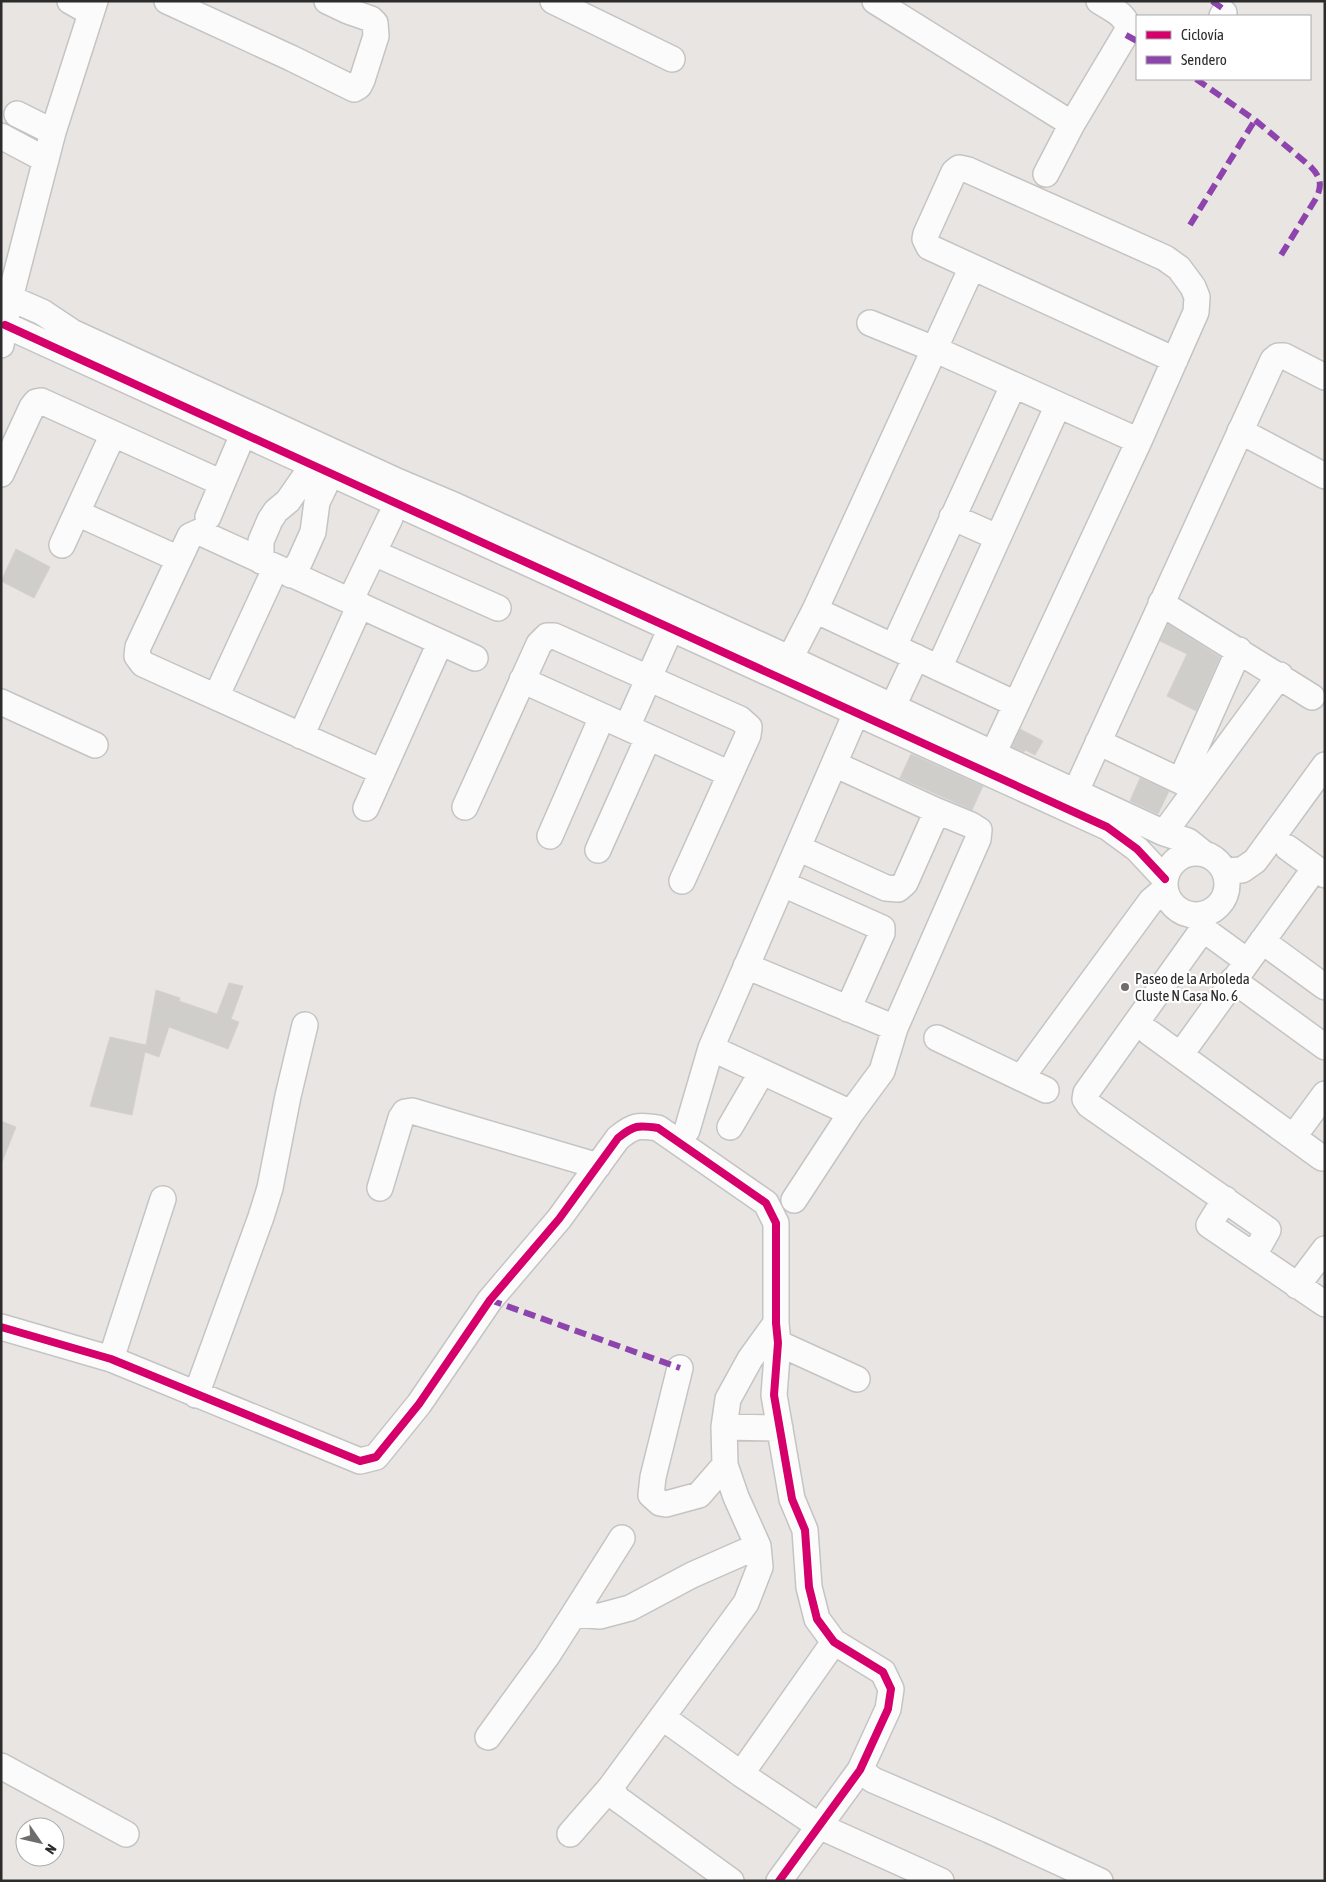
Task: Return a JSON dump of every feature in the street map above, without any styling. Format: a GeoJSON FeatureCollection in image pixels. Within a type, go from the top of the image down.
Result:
{"type":"FeatureCollection","features":[{"type":"Feature","properties":{"kind":"street"},"geometry":{"type":"LineString","coordinates":[[167,1],[354,89],[359,86],[362,80],[376,36],[375,23],[371,19],[348,11],[328,1]]}},
{"type":"Feature","properties":{"kind":"street"},"geometry":{"type":"LineString","coordinates":[[553,1],[672,59]]}},
{"type":"Feature","properties":{"kind":"street"},"geometry":{"type":"LineString","coordinates":[[875,1],[1072,124]]}},
{"type":"Feature","properties":{"kind":"street"},"geometry":{"type":"LineString","coordinates":[[1046,174],[1072,124],[1128,30],[1127,21],[1123,17],[1098,1]]}},
{"type":"Feature","properties":{"kind":"street"},"geometry":{"type":"LineString","coordinates":[[86,5],[10,298],[3,335],[322,469],[671,628],[786,668],[856,713],[890,717],[994,752],[1020,777],[1076,791],[1164,832],[1188,841],[1203,853]]}},
{"type":"Feature","properties":{"kind":"street"},"geometry":{"type":"LineString","coordinates":[[11,120],[53,132]]}},
{"type":"Feature","properties":{"kind":"street"},"geometry":{"type":"LineString","coordinates":[[11,120],[46,160]]}},
{"type":"Feature","properties":{"kind":"street"},"geometry":{"type":"LineString","coordinates":[[994,752],[1139,441],[1193,321],[1198,304],[1193,287],[1173,262],[968,170],[960,168],[954,172],[925,239],[932,249],[1175,360]]}},
{"type":"Feature","properties":{"kind":"street"},"geometry":{"type":"LineString","coordinates":[[786,668],[815,610],[972,267]]}},
{"type":"Feature","properties":{"kind":"street"},"geometry":{"type":"LineString","coordinates":[[10,298],[42,312],[72,332],[399,482],[456,506],[786,668],[1020,777],[1116,833],[1137,849],[1165,884]]}},
{"type":"Feature","properties":{"kind":"street"},"geometry":{"type":"LineString","coordinates":[[870,323],[934,349],[1139,441]]}},
{"type":"Feature","properties":{"kind":"street"},"geometry":{"type":"LineString","coordinates":[[1076,791],[1240,431],[1276,358],[1281,356],[1287,358],[1325,377]]}},
{"type":"Feature","properties":{"kind":"street"},"geometry":{"type":"LineString","coordinates":[[890,717],[905,652],[952,517],[1013,386]]}},
{"type":"Feature","properties":{"kind":"street"},"geometry":{"type":"LineString","coordinates":[[1,474],[32,407],[38,401],[46,402],[222,483]]}},
{"type":"Feature","properties":{"kind":"street"},"geometry":{"type":"LineString","coordinates":[[939,668],[1058,405]]}},
{"type":"Feature","properties":{"kind":"street"},"geometry":{"type":"LineString","coordinates":[[1240,431],[1325,476]]}},
{"type":"Feature","properties":{"kind":"street"},"geometry":{"type":"LineString","coordinates":[[62,545],[113,434]]}},
{"type":"Feature","properties":{"kind":"street"},"geometry":{"type":"LineString","coordinates":[[208,517],[238,446]]}},
{"type":"Feature","properties":{"kind":"street"},"geometry":{"type":"LineString","coordinates":[[276,568],[260,542],[270,520],[276,511],[322,469]]}},
{"type":"Feature","properties":{"kind":"street"},"geometry":{"type":"LineString","coordinates":[[216,697],[276,568],[300,561],[313,532],[322,469]]}},
{"type":"Feature","properties":{"kind":"street"},"geometry":{"type":"LineString","coordinates":[[77,513],[179,559]]}},
{"type":"Feature","properties":{"kind":"street"},"geometry":{"type":"LineString","coordinates":[[952,517],[997,537]]}},
{"type":"Feature","properties":{"kind":"street"},"geometry":{"type":"LineString","coordinates":[[301,736],[374,553],[390,518]]}},
{"type":"Feature","properties":{"kind":"street"},"geometry":{"type":"LineString","coordinates":[[382,772],[143,664],[137,656],[138,647],[190,536],[198,532],[475,658]]}},
{"type":"Feature","properties":{"kind":"street"},"geometry":{"type":"LineString","coordinates":[[374,553],[498,608]]}},
{"type":"Feature","properties":{"kind":"street"},"geometry":{"type":"LineString","coordinates":[[1161,603],[1280,675],[1312,697]]}},
{"type":"Feature","properties":{"kind":"street"},"geometry":{"type":"LineString","coordinates":[[815,610],[1016,704]]}},
{"type":"Feature","properties":{"kind":"street"},"geometry":{"type":"LineString","coordinates":[[626,727],[671,628]]}},
{"type":"Feature","properties":{"kind":"street"},"geometry":{"type":"LineString","coordinates":[[465,807],[539,644],[550,635],[559,638],[649,677],[747,724],[749,729],[748,735],[682,881]]}},
{"type":"Feature","properties":{"kind":"street"},"geometry":{"type":"LineString","coordinates":[[366,808],[440,643]]}},
{"type":"Feature","properties":{"kind":"street"},"geometry":{"type":"LineString","coordinates":[[1164,832],[1188,784],[1239,650]]}},
{"type":"Feature","properties":{"kind":"street"},"geometry":{"type":"LineString","coordinates":[[1188,784],[1280,675]]}},
{"type":"Feature","properties":{"kind":"street"},"geometry":{"type":"LineString","coordinates":[[522,680],[730,774]]}},
{"type":"Feature","properties":{"kind":"street"},"geometry":{"type":"LineString","coordinates":[[1,702],[95,745]]}},
{"type":"Feature","properties":{"kind":"street"},"geometry":{"type":"LineString","coordinates":[[687,1130],[711,1048],[784,884],[856,713]]}},
{"type":"Feature","properties":{"kind":"street"},"geometry":{"type":"LineString","coordinates":[[550,836],[602,717]]}},
{"type":"Feature","properties":{"kind":"street"},"geometry":{"type":"LineString","coordinates":[[598,850],[648,738]]}},
{"type":"Feature","properties":{"kind":"street"},"geometry":{"type":"LineString","coordinates":[[1098,742],[1188,784]]}},
{"type":"Feature","properties":{"kind":"street"},"geometry":{"type":"LineString","coordinates":[[794,1200],[851,1113],[882,1071],[895,1028],[978,839],[978,830],[971,825],[834,764]]}},
{"type":"Feature","properties":{"kind":"street"},"geometry":{"type":"LineString","coordinates":[[1225,871],[1242,870],[1255,861],[1325,765]]}},
{"type":"Feature","properties":{"kind":"street"},"geometry":{"type":"LineString","coordinates":[[798,848],[886,888],[898,890],[905,883],[937,811]]}},
{"type":"Feature","properties":{"kind":"street"},"geometry":{"type":"LineString","coordinates":[[1181,1054],[1262,941],[1320,871],[1288,848]]}},
{"type":"Feature","properties":{"kind":"street"},"geometry":{"type":"LineString","coordinates":[[1325,1047],[1240,970],[1201,922],[1174,906],[1168,898],[1165,884],[1168,869],[1183,855],[1193,852],[1212,856],[1220,863],[1225,871],[1227,890],[1217,907],[1208,912],[1201,922],[1086,1093],[1085,1099],[1089,1105],[1268,1230],[1254,1256],[1325,1304]]}},
{"type":"Feature","properties":{"kind":"street"},"geometry":{"type":"LineString","coordinates":[[784,884],[882,928],[882,932],[848,1009]]}},
{"type":"Feature","properties":{"kind":"street"},"geometry":{"type":"LineString","coordinates":[[1021,1078],[1165,884]]}},
{"type":"Feature","properties":{"kind":"street"},"geometry":{"type":"LineString","coordinates":[[1262,941],[1325,987]]}},
{"type":"Feature","properties":{"kind":"street"},"geometry":{"type":"LineString","coordinates":[[746,966],[895,1028]]}},
{"type":"Feature","properties":{"kind":"street"},"geometry":{"type":"LineString","coordinates":[[196,1395],[264,1207],[305,1025]]}},
{"type":"Feature","properties":{"kind":"street"},"geometry":{"type":"LineString","coordinates":[[1150,1033],[1322,1158]]}},
{"type":"Feature","properties":{"kind":"street"},"geometry":{"type":"LineString","coordinates":[[937,1038],[1046,1090]]}},
{"type":"Feature","properties":{"kind":"street"},"geometry":{"type":"LineString","coordinates":[[711,1048],[851,1113]]}},
{"type":"Feature","properties":{"kind":"street"},"geometry":{"type":"LineString","coordinates":[[730,1127],[762,1072]]}},
{"type":"Feature","properties":{"kind":"street"},"geometry":{"type":"LineString","coordinates":[[1294,1136],[1325,1094]]}},
{"type":"Feature","properties":{"kind":"street"},"geometry":{"type":"LineString","coordinates":[[380,1188],[400,1118],[405,1112],[412,1111],[598,1166]]}},
{"type":"Feature","properties":{"kind":"street"},"geometry":{"type":"LineString","coordinates":[[1,1327],[111,1359],[360,1461],[376,1457],[419,1404],[490,1300],[559,1219],[618,1138],[631,1127],[647,1126],[658,1128],[766,1202],[776,1223],[774,1395],[792,1499],[806,1530],[809,1587],[817,1619],[834,1642],[883,1672],[891,1689],[888,1709],[860,1770],[778,1881]]}},
{"type":"Feature","properties":{"kind":"street"},"geometry":{"type":"LineString","coordinates":[[111,1359],[163,1199]]}},
{"type":"Feature","properties":{"kind":"street"},"geometry":{"type":"LineString","coordinates":[[1297,1286],[1325,1249]]}},
{"type":"Feature","properties":{"kind":"street"},"geometry":{"type":"LineString","coordinates":[[776,1333],[857,1379]]}},
{"type":"Feature","properties":{"kind":"street"},"geometry":{"type":"LineString","coordinates":[[570,1834],[610,1788],[746,1603],[760,1567],[758,1546],[736,1497],[725,1465],[724,1427],[728,1399],[750,1359],[776,1333]]}},
{"type":"Feature","properties":{"kind":"street"},"geometry":{"type":"LineString","coordinates":[[680,1368],[653,1477],[651,1495],[660,1504],[666,1504],[699,1495],[725,1465]]}},
{"type":"Feature","properties":{"kind":"street"},"geometry":{"type":"LineString","coordinates":[[724,1427],[780,1428]]}},
{"type":"Feature","properties":{"kind":"street"},"geometry":{"type":"LineString","coordinates":[[488,1737],[547,1656],[622,1538]]}},
{"type":"Feature","properties":{"kind":"street"},"geometry":{"type":"LineString","coordinates":[[574,1614],[600,1616],[630,1608],[692,1575],[758,1546]]}},
{"type":"Feature","properties":{"kind":"street"},"geometry":{"type":"LineString","coordinates":[[741,1774],[834,1642]]}},
{"type":"Feature","properties":{"kind":"street"},"geometry":{"type":"LineString","coordinates":[[662,1717],[741,1774],[819,1826],[941,1881]]}},
{"type":"Feature","properties":{"kind":"street"},"geometry":{"type":"LineString","coordinates":[[1,1766],[126,1834]]}},
{"type":"Feature","properties":{"kind":"street"},"geometry":{"type":"LineString","coordinates":[[860,1770],[873,1780],[1100,1881]]}},
{"type":"Feature","properties":{"kind":"street"},"geometry":{"type":"LineString","coordinates":[[610,1788],[618,1799],[731,1881]]}},
{"type":"Feature","properties":{"kind":"building"},"geometry":{"type":"Polygon","coordinates":[[[16,549],[50,567],[34,598],[1,581],[16,549]]]}},
{"type":"Feature","properties":{"kind":"building"},"geometry":{"type":"Polygon","coordinates":[[[1168,624],[1220,657],[1196,711],[1167,696],[1187,654],[1160,641],[1168,624]]]}},
{"type":"Feature","properties":{"kind":"building"},"geometry":{"type":"Polygon","coordinates":[[[1020,729],[1043,741],[1035,755],[1012,747],[1020,729]]]}},
{"type":"Feature","properties":{"kind":"building"},"geometry":{"type":"Polygon","coordinates":[[[911,754],[983,786],[972,810],[900,778],[911,754]]]}},
{"type":"Feature","properties":{"kind":"building"},"geometry":{"type":"Polygon","coordinates":[[[1140,778],[1169,791],[1158,814],[1130,801],[1140,778]]]}},
{"type":"Feature","properties":{"kind":"building"},"geometry":{"type":"Polygon","coordinates":[[[229,983],[243,986],[231,1019],[239,1022],[228,1049],[169,1027],[159,1057],[145,1052],[132,1115],[90,1106],[110,1037],[146,1045],[156,990],[180,998],[179,1001],[217,1014],[229,983]]]}},
{"type":"Feature","properties":{"kind":"building"},"geometry":{"type":"Polygon","coordinates":[[[1,1121],[16,1127],[2,1162],[1,1162],[1,1121]]]}},
{"type":"Feature","properties":{"kind":"marked path"},"geometry":{"type":"LineString","coordinates":[[1212,1],[1222,8],[1224,13]]}},
{"type":"Feature","properties":{"kind":"marked path"},"geometry":{"type":"LineString","coordinates":[[1126,35],[1136,40]]}},
{"type":"Feature","properties":{"kind":"marked path"},"geometry":{"type":"LineString","coordinates":[[1197,80],[1255,120],[1310,166],[1319,178],[1318,195],[1278,260]]}},
{"type":"Feature","properties":{"kind":"marked path"},"geometry":{"type":"LineString","coordinates":[[1190,225],[1255,120]]}},
{"type":"Feature","properties":{"kind":"marked path"},"geometry":{"type":"LineString","coordinates":[[490,1300],[680,1368]]}},
{"type":"Feature","properties":{"kind":"cycle path"},"geometry":{"type":"LineString","coordinates":[[5,325],[1107,827],[1137,849],[1165,879]]}},
{"type":"Feature","properties":{"kind":"cycle path"},"geometry":{"type":"LineString","coordinates":[[1,1327],[111,1359],[360,1461],[376,1457],[419,1404],[490,1300],[559,1219],[618,1138],[632,1128],[641,1126],[658,1128],[766,1203],[776,1223],[776,1323],[778,1343],[774,1395],[792,1499],[805,1530],[809,1587],[817,1619],[834,1642],[883,1672],[891,1689],[888,1709],[860,1770],[779,1881]]}},
{"type":"Feature","properties":{"kind":"place","name":"Paseo de la Arboleda Cluste N Casa No. 6"},"geometry":{"type":"Point","coordinates":[1125,987]}}]}
